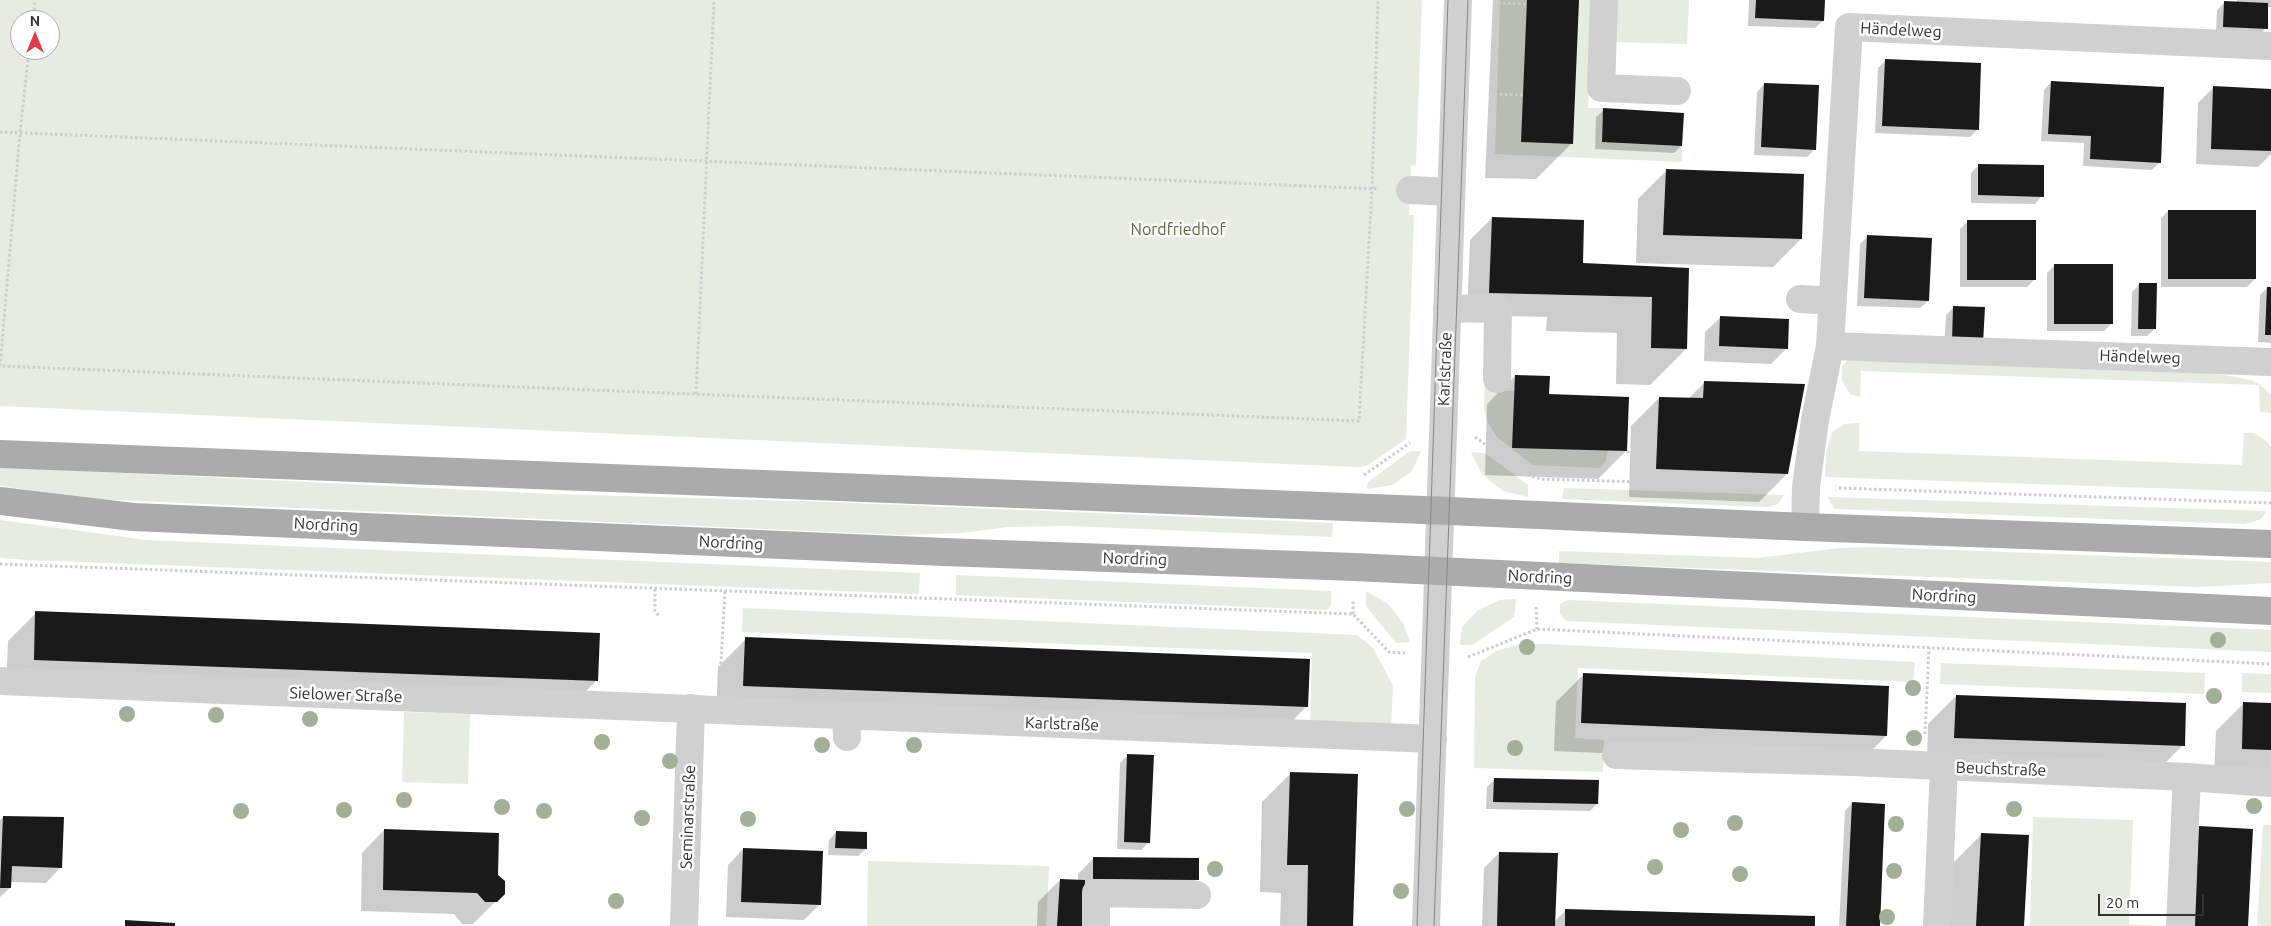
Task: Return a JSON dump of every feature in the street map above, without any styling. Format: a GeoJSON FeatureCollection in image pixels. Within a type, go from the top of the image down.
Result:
{"type":"FeatureCollection","features":[{"type":"Feature","properties":{"kind":"main road"},"geometry":{"type":"LineString","coordinates":[[0,454],[2271,544]]}},
{"type":"Feature","properties":{"kind":"main road","name":"Nordring"},"geometry":{"type":"LineString","coordinates":[[0,501],[143,517],[935,552],[1354,567],[2271,611]]}},
{"type":"Feature","properties":{"kind":"street","name":"Karlstraße"},"geometry":{"type":"LineString","coordinates":[[1426,926],[1434,739],[1434,655],[1458,0]]}},
{"type":"Feature","properties":{"kind":"street"},"geometry":{"type":"LineString","coordinates":[[1604,0],[1601,88],[1677,91]]}},
{"type":"Feature","properties":{"kind":"street","name":"Händelweg"},"geometry":{"type":"LineString","coordinates":[[1805,527],[1806,487],[1815,420],[1830,346],[1849,27],[2271,46]]}},
{"type":"Feature","properties":{"kind":"street"},"geometry":{"type":"LineString","coordinates":[[1410,190],[1451,192]]}},
{"type":"Feature","properties":{"kind":"street"},"geometry":{"type":"LineString","coordinates":[[1800,299],[1833,301]]}},
{"type":"Feature","properties":{"kind":"street"},"geometry":{"type":"LineString","coordinates":[[1447,308],[1498,309],[1497,380]]}},
{"type":"Feature","properties":{"kind":"street","name":"Händelweg"},"geometry":{"type":"LineString","coordinates":[[1830,346],[2267,366]]}},
{"type":"Feature","properties":{"kind":"street","name":"Sielower Straße"},"geometry":{"type":"LineString","coordinates":[[0,681],[63,690],[161,691],[500,706],[704,709]]}},
{"type":"Feature","properties":{"kind":"street","name":"Karlstraße"},"geometry":{"type":"LineString","coordinates":[[704,709],[762,719],[847,726],[1434,739]]}},
{"type":"Feature","properties":{"kind":"street","name":"Seminarstraße"},"geometry":{"type":"LineString","coordinates":[[684,926],[704,709]]}},
{"type":"Feature","properties":{"kind":"street"},"geometry":{"type":"LineString","coordinates":[[1616,755],[1934,766]]}},
{"type":"Feature","properties":{"kind":"street","name":"Beuchstraße"},"geometry":{"type":"LineString","coordinates":[[1937,926],[1934,766],[2187,777],[2271,783]]}},
{"type":"Feature","properties":{"kind":"street"},"geometry":{"type":"LineString","coordinates":[[2180,926],[2187,777]]}},
{"type":"Feature","properties":{"kind":"street"},"geometry":{"type":"LineString","coordinates":[[1096,926],[1096,892],[1197,895]]}},
{"type":"Feature","properties":{"kind":"path"},"geometry":{"type":"LineString","coordinates":[[696,394],[714,0]]}},
{"type":"Feature","properties":{"kind":"path"},"geometry":{"type":"LineString","coordinates":[[28,60],[0,366],[1359,422],[1372,188],[1378,0]]}},
{"type":"Feature","properties":{"kind":"path"},"geometry":{"type":"LineString","coordinates":[[1493,3],[1527,4]]}},
{"type":"Feature","properties":{"kind":"path"},"geometry":{"type":"LineString","coordinates":[[1490,94],[1523,95]]}},
{"type":"Feature","properties":{"kind":"path"},"geometry":{"type":"LineString","coordinates":[[0,132],[1410,190]]}},
{"type":"Feature","properties":{"kind":"path"},"geometry":{"type":"LineString","coordinates":[[1643,426],[1644,420]]}},
{"type":"Feature","properties":{"kind":"path"},"geometry":{"type":"LineString","coordinates":[[1632,482],[1635,426],[1658,426]]}},
{"type":"Feature","properties":{"kind":"path"},"geometry":{"type":"LineString","coordinates":[[1627,451],[1634,458]]}},
{"type":"Feature","properties":{"kind":"path"},"geometry":{"type":"LineString","coordinates":[[0,564],[1353,614],[1389,652],[1468,657],[1537,629],[2271,664]]}},
{"type":"Feature","properties":{"kind":"path"},"geometry":{"type":"LineString","coordinates":[[655,589],[655,611],[660,617]]}},
{"type":"Feature","properties":{"kind":"path"},"geometry":{"type":"LineString","coordinates":[[704,709],[725,591]]}},
{"type":"Feature","properties":{"kind":"path"},"geometry":{"type":"LineString","coordinates":[[1930,648],[1934,766]]}},
{"type":"Feature","properties":{"kind":"green space","name":"Nordfriedhof"},"geometry":{"type":"Polygon","coordinates":[[[0,0],[1422,0],[1416,165],[1411,166],[1409,215],[1414,215],[1406,439],[1368,465],[1360,467],[0,406],[0,0]]]}},
{"type":"Feature","properties":{"kind":"green space"},"geometry":{"type":"Polygon","coordinates":[[[1500,0],[1592,0],[1588,108],[1603,108],[1602,142],[1682,146],[1682,162],[1495,154],[1500,0]]]}},
{"type":"Feature","properties":{"kind":"green space"},"geometry":{"type":"Polygon","coordinates":[[[1612,0],[1689,0],[1687,44],[1611,42],[1612,0]]]}},
{"type":"Feature","properties":{"kind":"green space"},"geometry":{"type":"Polygon","coordinates":[[[1486,325],[1490,325],[1489,390],[1514,391],[1513,447],[1608,450],[1606,461],[1599,468],[1533,465],[1497,437],[1487,421],[1484,408],[1486,325]]]}},
{"type":"Feature","properties":{"kind":"green space"},"geometry":{"type":"Polygon","coordinates":[[[1851,356],[2191,369],[2251,380],[2261,385],[2271,395],[2271,413],[2260,412],[2259,385],[1861,371],[1860,397],[1850,394],[1842,381],[1842,366],[1851,356]]]}},
{"type":"Feature","properties":{"kind":"green space"},"geometry":{"type":"Polygon","coordinates":[[[1859,423],[1859,451],[2242,465],[2244,433],[2254,433],[2265,440],[2271,447],[2271,492],[1825,477],[1826,453],[1832,432],[1845,424],[1859,423]]]}},
{"type":"Feature","properties":{"kind":"green space"},"geometry":{"type":"Polygon","coordinates":[[[1410,451],[1421,451],[1412,471],[1392,485],[1367,489],[1368,482],[1410,451]]]}},
{"type":"Feature","properties":{"kind":"green space"},"geometry":{"type":"Polygon","coordinates":[[[1471,452],[1485,453],[1528,485],[1528,497],[1503,491],[1482,474],[1471,452]]]}},
{"type":"Feature","properties":{"kind":"green space"},"geometry":{"type":"Polygon","coordinates":[[[0,467],[553,494],[829,502],[1333,523],[1332,537],[1070,526],[1007,527],[963,533],[900,535],[95,499],[0,486],[0,467]]]}},
{"type":"Feature","properties":{"kind":"green space"},"geometry":{"type":"Polygon","coordinates":[[[1564,488],[1784,495],[1778,504],[1768,507],[1562,499],[1564,488]]]}},
{"type":"Feature","properties":{"kind":"green space"},"geometry":{"type":"Polygon","coordinates":[[[1827,497],[2267,511],[2261,519],[2245,524],[1835,509],[1827,497]]]}},
{"type":"Feature","properties":{"kind":"green space"},"geometry":{"type":"Polygon","coordinates":[[[0,520],[146,540],[920,573],[919,594],[0,558],[0,520]]]}},
{"type":"Feature","properties":{"kind":"green space"},"geometry":{"type":"Polygon","coordinates":[[[1872,547],[2271,562],[2271,583],[2199,587],[1559,563],[1559,551],[1758,558],[1840,548],[1872,547]]]}},
{"type":"Feature","properties":{"kind":"green space"},"geometry":{"type":"Polygon","coordinates":[[[956,575],[1331,591],[1331,606],[1327,610],[956,595],[956,575]]]}},
{"type":"Feature","properties":{"kind":"green space"},"geometry":{"type":"Polygon","coordinates":[[[1366,591],[1387,603],[1403,623],[1410,642],[1396,643],[1366,606],[1366,591]]]}},
{"type":"Feature","properties":{"kind":"green space"},"geometry":{"type":"Polygon","coordinates":[[[1516,599],[1514,617],[1472,645],[1460,645],[1462,627],[1478,610],[1500,600],[1516,599]]]}},
{"type":"Feature","properties":{"kind":"green space"},"geometry":{"type":"Polygon","coordinates":[[[1568,600],[2271,630],[2271,652],[1566,621],[1560,614],[1560,604],[1568,600]]]}},
{"type":"Feature","properties":{"kind":"green space"},"geometry":{"type":"Polygon","coordinates":[[[743,608],[1357,635],[1373,648],[1393,686],[1391,729],[1310,726],[1312,653],[742,632],[743,608]]]}},
{"type":"Feature","properties":{"kind":"green space"},"geometry":{"type":"Polygon","coordinates":[[[1525,643],[1915,662],[1913,682],[1578,668],[1575,738],[1604,740],[1603,772],[1474,768],[1475,677],[1481,661],[1498,650],[1525,643]]]}},
{"type":"Feature","properties":{"kind":"green space"},"geometry":{"type":"Polygon","coordinates":[[[1941,663],[2205,673],[2204,694],[1940,684],[1941,663]]]}},
{"type":"Feature","properties":{"kind":"green space"},"geometry":{"type":"Polygon","coordinates":[[[2242,673],[2271,674],[2271,693],[2242,692],[2242,673]]]}},
{"type":"Feature","properties":{"kind":"green space"},"geometry":{"type":"Polygon","coordinates":[[[404,712],[470,714],[468,784],[402,782],[404,712]]]}},
{"type":"Feature","properties":{"kind":"green space"},"geometry":{"type":"Polygon","coordinates":[[[2033,817],[2133,820],[2129,924],[2161,926],[2030,926],[2033,817]]]}},
{"type":"Feature","properties":{"kind":"green space"},"geometry":{"type":"Polygon","coordinates":[[[2263,825],[2271,825],[2271,926],[2257,926],[2263,825]]]}},
{"type":"Feature","properties":{"kind":"green space"},"geometry":{"type":"Polygon","coordinates":[[[868,861],[1049,866],[1046,926],[867,926],[868,861]]]}},
{"type":"Feature","properties":{"kind":"building"},"geometry":{"type":"Polygon","coordinates":[[[1527,0],[1579,0],[1573,144],[1521,142],[1527,0]]]}},
{"type":"Feature","properties":{"kind":"building"},"geometry":{"type":"Polygon","coordinates":[[[1756,0],[1825,0],[1824,21],[1755,18],[1756,0]]]}},
{"type":"Feature","properties":{"kind":"building"},"geometry":{"type":"Polygon","coordinates":[[[2224,1],[2268,3],[2268,29],[2223,27],[2224,1]]]}},
{"type":"Feature","properties":{"kind":"building"},"geometry":{"type":"Polygon","coordinates":[[[1885,59],[1981,63],[1979,130],[1882,126],[1885,59]]]}},
{"type":"Feature","properties":{"kind":"building"},"geometry":{"type":"Polygon","coordinates":[[[2051,81],[2164,87],[2161,163],[2090,159],[2091,136],[2048,134],[2051,81]]]}},
{"type":"Feature","properties":{"kind":"building"},"geometry":{"type":"Polygon","coordinates":[[[1764,83],[1819,85],[1816,150],[1761,147],[1764,83]]]}},
{"type":"Feature","properties":{"kind":"building"},"geometry":{"type":"Polygon","coordinates":[[[2213,86],[2271,89],[2271,151],[2211,149],[2213,86]]]}},
{"type":"Feature","properties":{"kind":"building"},"geometry":{"type":"Polygon","coordinates":[[[1603,108],[1684,113],[1682,146],[1602,142],[1603,108]]]}},
{"type":"Feature","properties":{"kind":"building"},"geometry":{"type":"Polygon","coordinates":[[[1978,164],[2044,165],[2044,197],[1978,195],[1978,164]]]}},
{"type":"Feature","properties":{"kind":"building"},"geometry":{"type":"Polygon","coordinates":[[[1666,169],[1804,174],[1802,239],[1663,235],[1666,169]]]}},
{"type":"Feature","properties":{"kind":"building"},"geometry":{"type":"Polygon","coordinates":[[[2168,210],[2256,210],[2256,279],[2168,279],[2168,210]]]}},
{"type":"Feature","properties":{"kind":"building"},"geometry":{"type":"Polygon","coordinates":[[[1492,217],[1584,220],[1583,263],[1689,268],[1687,349],[1651,348],[1652,297],[1489,293],[1492,217]]]}},
{"type":"Feature","properties":{"kind":"building"},"geometry":{"type":"Polygon","coordinates":[[[1967,220],[2036,220],[2036,280],[1967,280],[1967,220]]]}},
{"type":"Feature","properties":{"kind":"building"},"geometry":{"type":"Polygon","coordinates":[[[1867,235],[1932,238],[1929,301],[1864,298],[1867,235]]]}},
{"type":"Feature","properties":{"kind":"building"},"geometry":{"type":"Polygon","coordinates":[[[2054,264],[2113,264],[2113,324],[2054,324],[2054,264]]]}},
{"type":"Feature","properties":{"kind":"building"},"geometry":{"type":"Polygon","coordinates":[[[2139,283],[2157,283],[2156,329],[2138,329],[2139,283]]]}},
{"type":"Feature","properties":{"kind":"building"},"geometry":{"type":"Polygon","coordinates":[[[2267,287],[2271,287],[2271,335],[2265,335],[2267,287]]]}},
{"type":"Feature","properties":{"kind":"building"},"geometry":{"type":"Polygon","coordinates":[[[1953,306],[1985,307],[1983,344],[1952,342],[1953,306]]]}},
{"type":"Feature","properties":{"kind":"building"},"geometry":{"type":"Polygon","coordinates":[[[1720,316],[1789,319],[1788,349],[1719,346],[1720,316]]]}},
{"type":"Feature","properties":{"kind":"building"},"geometry":{"type":"Polygon","coordinates":[[[1515,375],[1550,376],[1549,394],[1629,397],[1627,451],[1512,448],[1515,375]]]}},
{"type":"Feature","properties":{"kind":"building"},"geometry":{"type":"Polygon","coordinates":[[[1704,381],[1805,384],[1788,474],[1656,469],[1659,397],[1703,398],[1704,381]]]}},
{"type":"Feature","properties":{"kind":"building"},"geometry":{"type":"Polygon","coordinates":[[[35,611],[600,633],[598,681],[34,660],[35,611]]]}},
{"type":"Feature","properties":{"kind":"building"},"geometry":{"type":"Polygon","coordinates":[[[745,637],[1310,659],[1308,707],[743,686],[745,637]]]}},
{"type":"Feature","properties":{"kind":"building"},"geometry":{"type":"Polygon","coordinates":[[[1583,673],[1889,686],[1887,736],[1581,723],[1583,673]]]}},
{"type":"Feature","properties":{"kind":"building"},"geometry":{"type":"Polygon","coordinates":[[[1956,695],[2186,703],[2185,746],[1954,738],[1956,695]]]}},
{"type":"Feature","properties":{"kind":"building"},"geometry":{"type":"Polygon","coordinates":[[[2243,702],[2271,703],[2271,750],[2242,749],[2243,702]]]}},
{"type":"Feature","properties":{"kind":"building"},"geometry":{"type":"Polygon","coordinates":[[[1127,754],[1154,755],[1150,843],[1124,842],[1127,754]]]}},
{"type":"Feature","properties":{"kind":"building"},"geometry":{"type":"Polygon","coordinates":[[[1290,772],[1358,774],[1353,926],[1307,926],[1308,865],[1287,865],[1290,772]]]}},
{"type":"Feature","properties":{"kind":"building"},"geometry":{"type":"Polygon","coordinates":[[[1494,778],[1599,780],[1598,804],[1493,802],[1494,778]]]}},
{"type":"Feature","properties":{"kind":"building"},"geometry":{"type":"Polygon","coordinates":[[[1852,802],[1885,804],[1880,926],[1846,926],[1852,802]]]}},
{"type":"Feature","properties":{"kind":"building"},"geometry":{"type":"Polygon","coordinates":[[[3,816],[64,817],[62,868],[12,866],[11,888],[0,888],[3,816]]]}},
{"type":"Feature","properties":{"kind":"building"},"geometry":{"type":"Polygon","coordinates":[[[2199,826],[2253,829],[2248,926],[2195,926],[2199,826]]]}},
{"type":"Feature","properties":{"kind":"building"},"geometry":{"type":"Polygon","coordinates":[[[384,829],[499,833],[498,875],[505,881],[505,894],[497,902],[485,902],[477,893],[383,890],[384,829]]]}},
{"type":"Feature","properties":{"kind":"building"},"geometry":{"type":"Polygon","coordinates":[[[836,831],[867,832],[867,849],[835,848],[836,831]]]}},
{"type":"Feature","properties":{"kind":"building"},"geometry":{"type":"Polygon","coordinates":[[[1981,833],[2029,835],[2024,926],[1976,926],[1981,833]]]}},
{"type":"Feature","properties":{"kind":"building"},"geometry":{"type":"Polygon","coordinates":[[[743,848],[823,851],[821,905],[741,902],[743,848]]]}},
{"type":"Feature","properties":{"kind":"building"},"geometry":{"type":"Polygon","coordinates":[[[1499,852],[1558,853],[1555,926],[1497,926],[1499,852]]]}},
{"type":"Feature","properties":{"kind":"building"},"geometry":{"type":"Polygon","coordinates":[[[1093,857],[1199,858],[1199,880],[1093,879],[1093,857]]]}},
{"type":"Feature","properties":{"kind":"building"},"geometry":{"type":"Polygon","coordinates":[[[1060,879],[1085,880],[1083,926],[1057,926],[1060,879]]]}},
{"type":"Feature","properties":{"kind":"building"},"geometry":{"type":"Polygon","coordinates":[[[1565,909],[1815,916],[1815,926],[1565,926],[1565,909]]]}},
{"type":"Feature","properties":{"kind":"building"},"geometry":{"type":"Polygon","coordinates":[[[125,920],[175,923],[175,926],[125,926],[125,920]]]}},
{"type":"Feature","properties":{"kind":"tram line"},"geometry":{"type":"LineString","coordinates":[[1417,926],[1448,0]]}},
{"type":"Feature","properties":{"kind":"tram line"},"geometry":{"type":"LineString","coordinates":[[1434,926],[1468,0]]}}]}
